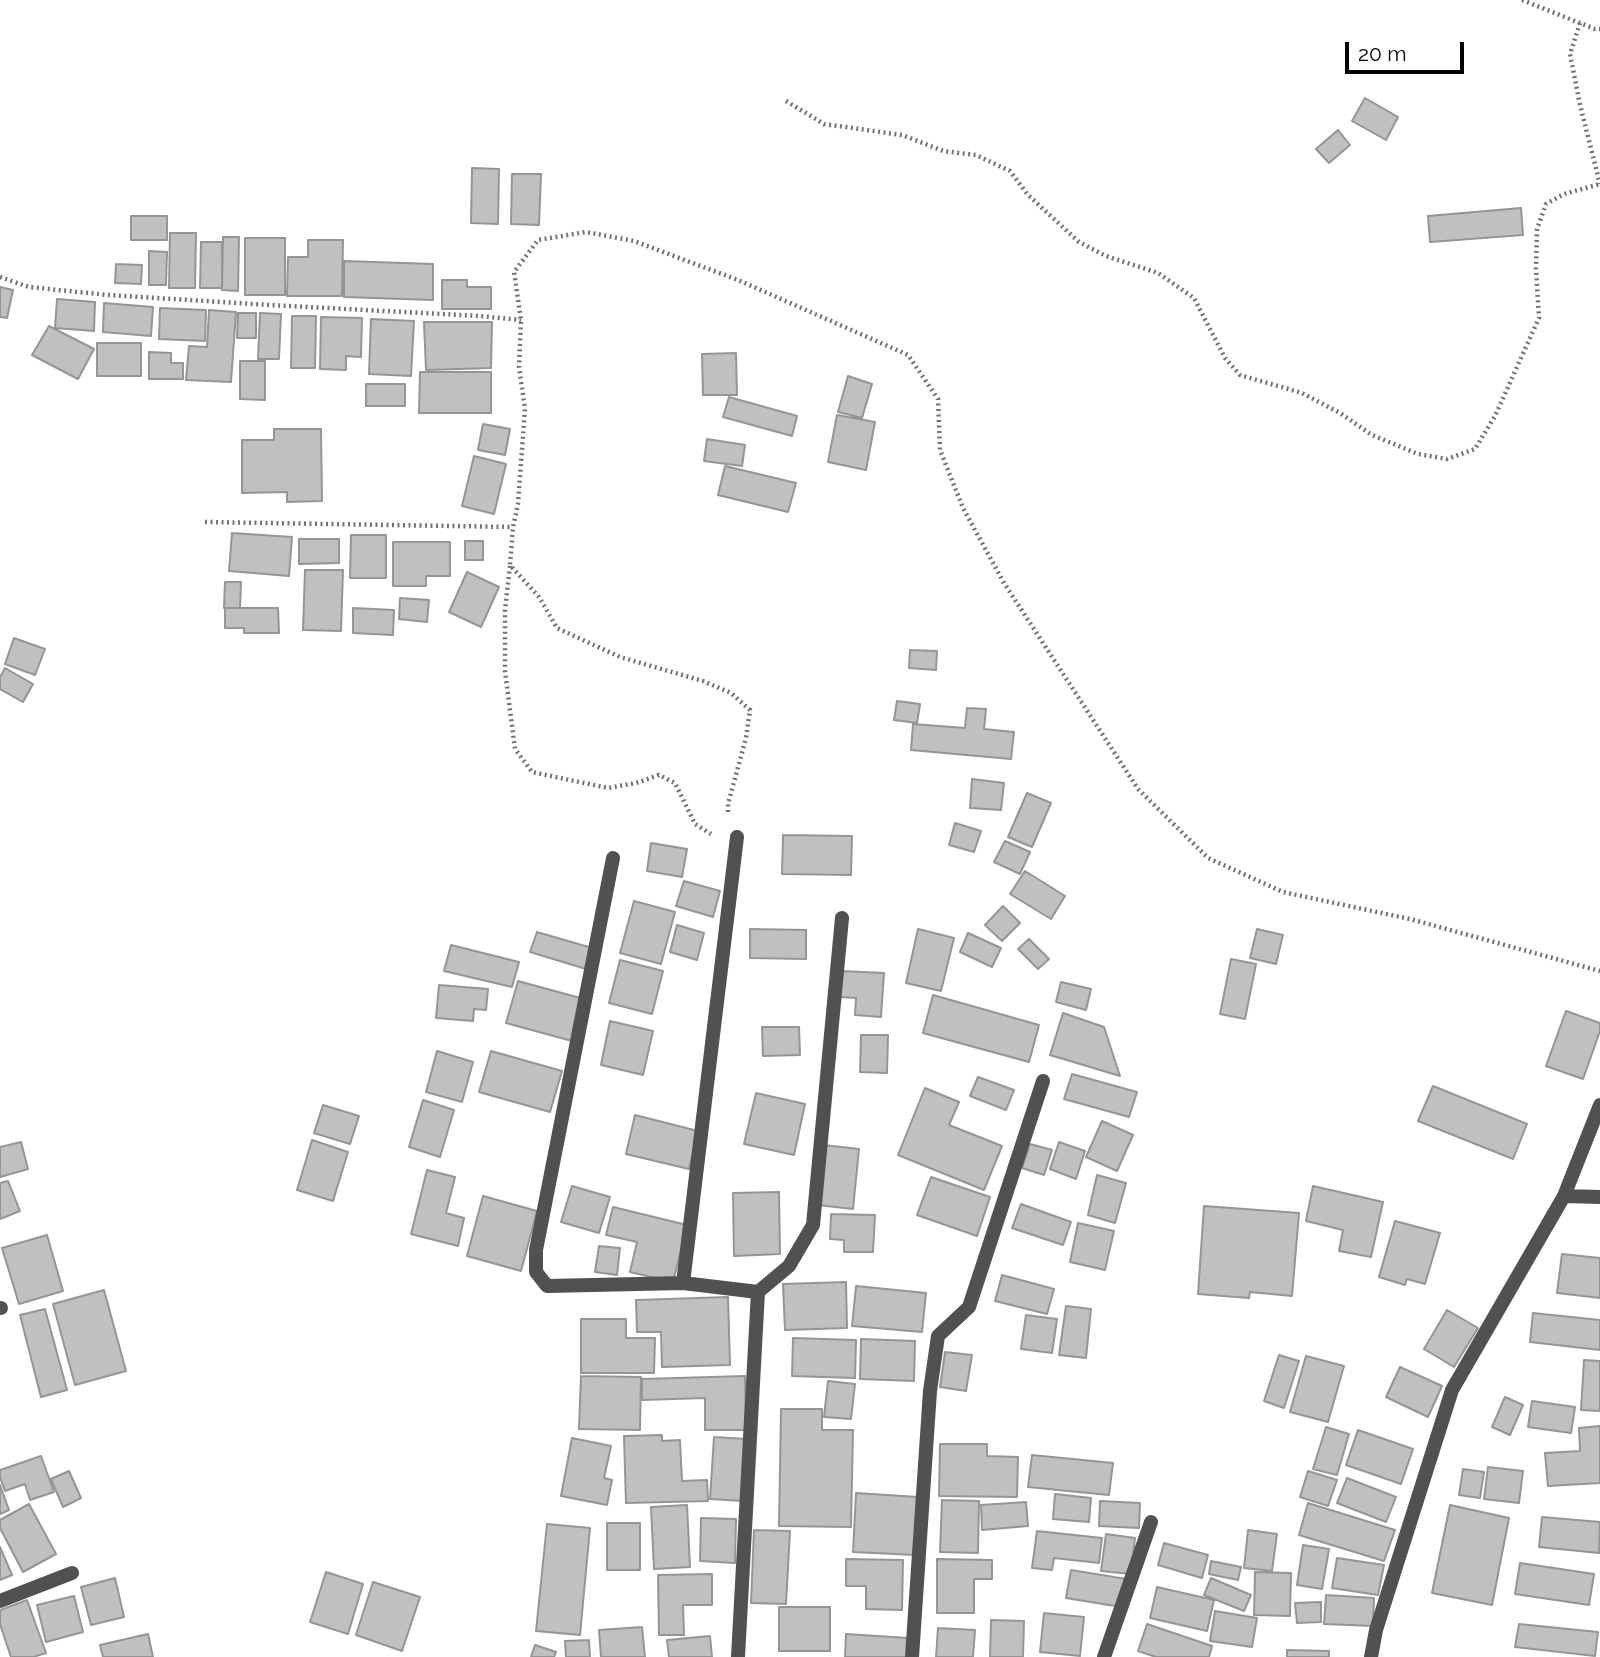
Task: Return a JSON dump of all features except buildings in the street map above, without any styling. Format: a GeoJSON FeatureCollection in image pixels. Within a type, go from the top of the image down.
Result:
{"type":"FeatureCollection","features":[{"type":"Feature","properties":{"kind":"street"},"geometry":{"type":"LineString","coordinates":[[683,1283],[737,837]]}},
{"type":"Feature","properties":{"kind":"street"},"geometry":{"type":"LineString","coordinates":[[613,858],[536,1250],[536,1272],[547,1286],[683,1283],[758,1292],[789,1266],[813,1225],[842,918]]}},
{"type":"Feature","properties":{"kind":"street"},"geometry":{"type":"LineString","coordinates":[[912,1657],[930,1391],[938,1336],[969,1307],[1043,1081]]}},
{"type":"Feature","properties":{"kind":"street"},"geometry":{"type":"LineString","coordinates":[[1371,1657],[1376,1630],[1452,1390],[1564,1196],[1600,1105]]}},
{"type":"Feature","properties":{"kind":"street"},"geometry":{"type":"LineString","coordinates":[[1564,1196],[1600,1197]]}},
{"type":"Feature","properties":{"kind":"street"},"geometry":{"type":"LineString","coordinates":[[738,1657],[758,1292]]}},
{"type":"Feature","properties":{"kind":"street"},"geometry":{"type":"LineString","coordinates":[[1104,1657],[1151,1522]]}},
{"type":"Feature","properties":{"kind":"street"},"geometry":{"type":"LineString","coordinates":[[0,1601],[72,1573]]}},
{"type":"Feature","properties":{"kind":"path"},"geometry":{"type":"LineString","coordinates":[[1522,0],[1600,29]]}},
{"type":"Feature","properties":{"kind":"path"},"geometry":{"type":"LineString","coordinates":[[786,101],[824,124],[902,135],[943,151],[976,155],[1010,171],[1028,195],[1079,242],[1106,256],[1158,273],[1194,298],[1225,358],[1240,375],[1302,393],[1340,413],[1372,435],[1418,454],[1447,458],[1475,449],[1495,416],[1539,318],[1537,229],[1546,204],[1564,194],[1600,184],[1570,54],[1580,23]]}},
{"type":"Feature","properties":{"kind":"path"},"geometry":{"type":"LineString","coordinates":[[718,838],[695,824],[675,783],[659,775],[608,788],[532,772],[515,748],[505,671],[505,610],[513,527],[518,504],[525,409],[519,367],[521,320],[514,272],[538,240],[586,232],[634,241],[738,280],[908,355],[938,399],[940,450],[963,508],[1004,583],[1138,789],[1208,858],[1283,892],[1410,919],[1600,971]]}},
{"type":"Feature","properties":{"kind":"path"},"geometry":{"type":"LineString","coordinates":[[0,277],[29,287],[108,295],[521,320]]}},
{"type":"Feature","properties":{"kind":"path"},"geometry":{"type":"LineString","coordinates":[[205,522],[513,527]]}},
{"type":"Feature","properties":{"kind":"path"},"geometry":{"type":"LineString","coordinates":[[510,565],[539,597],[557,628],[621,657],[704,681],[731,693],[750,710],[746,738],[728,804],[728,818]]}}]}
